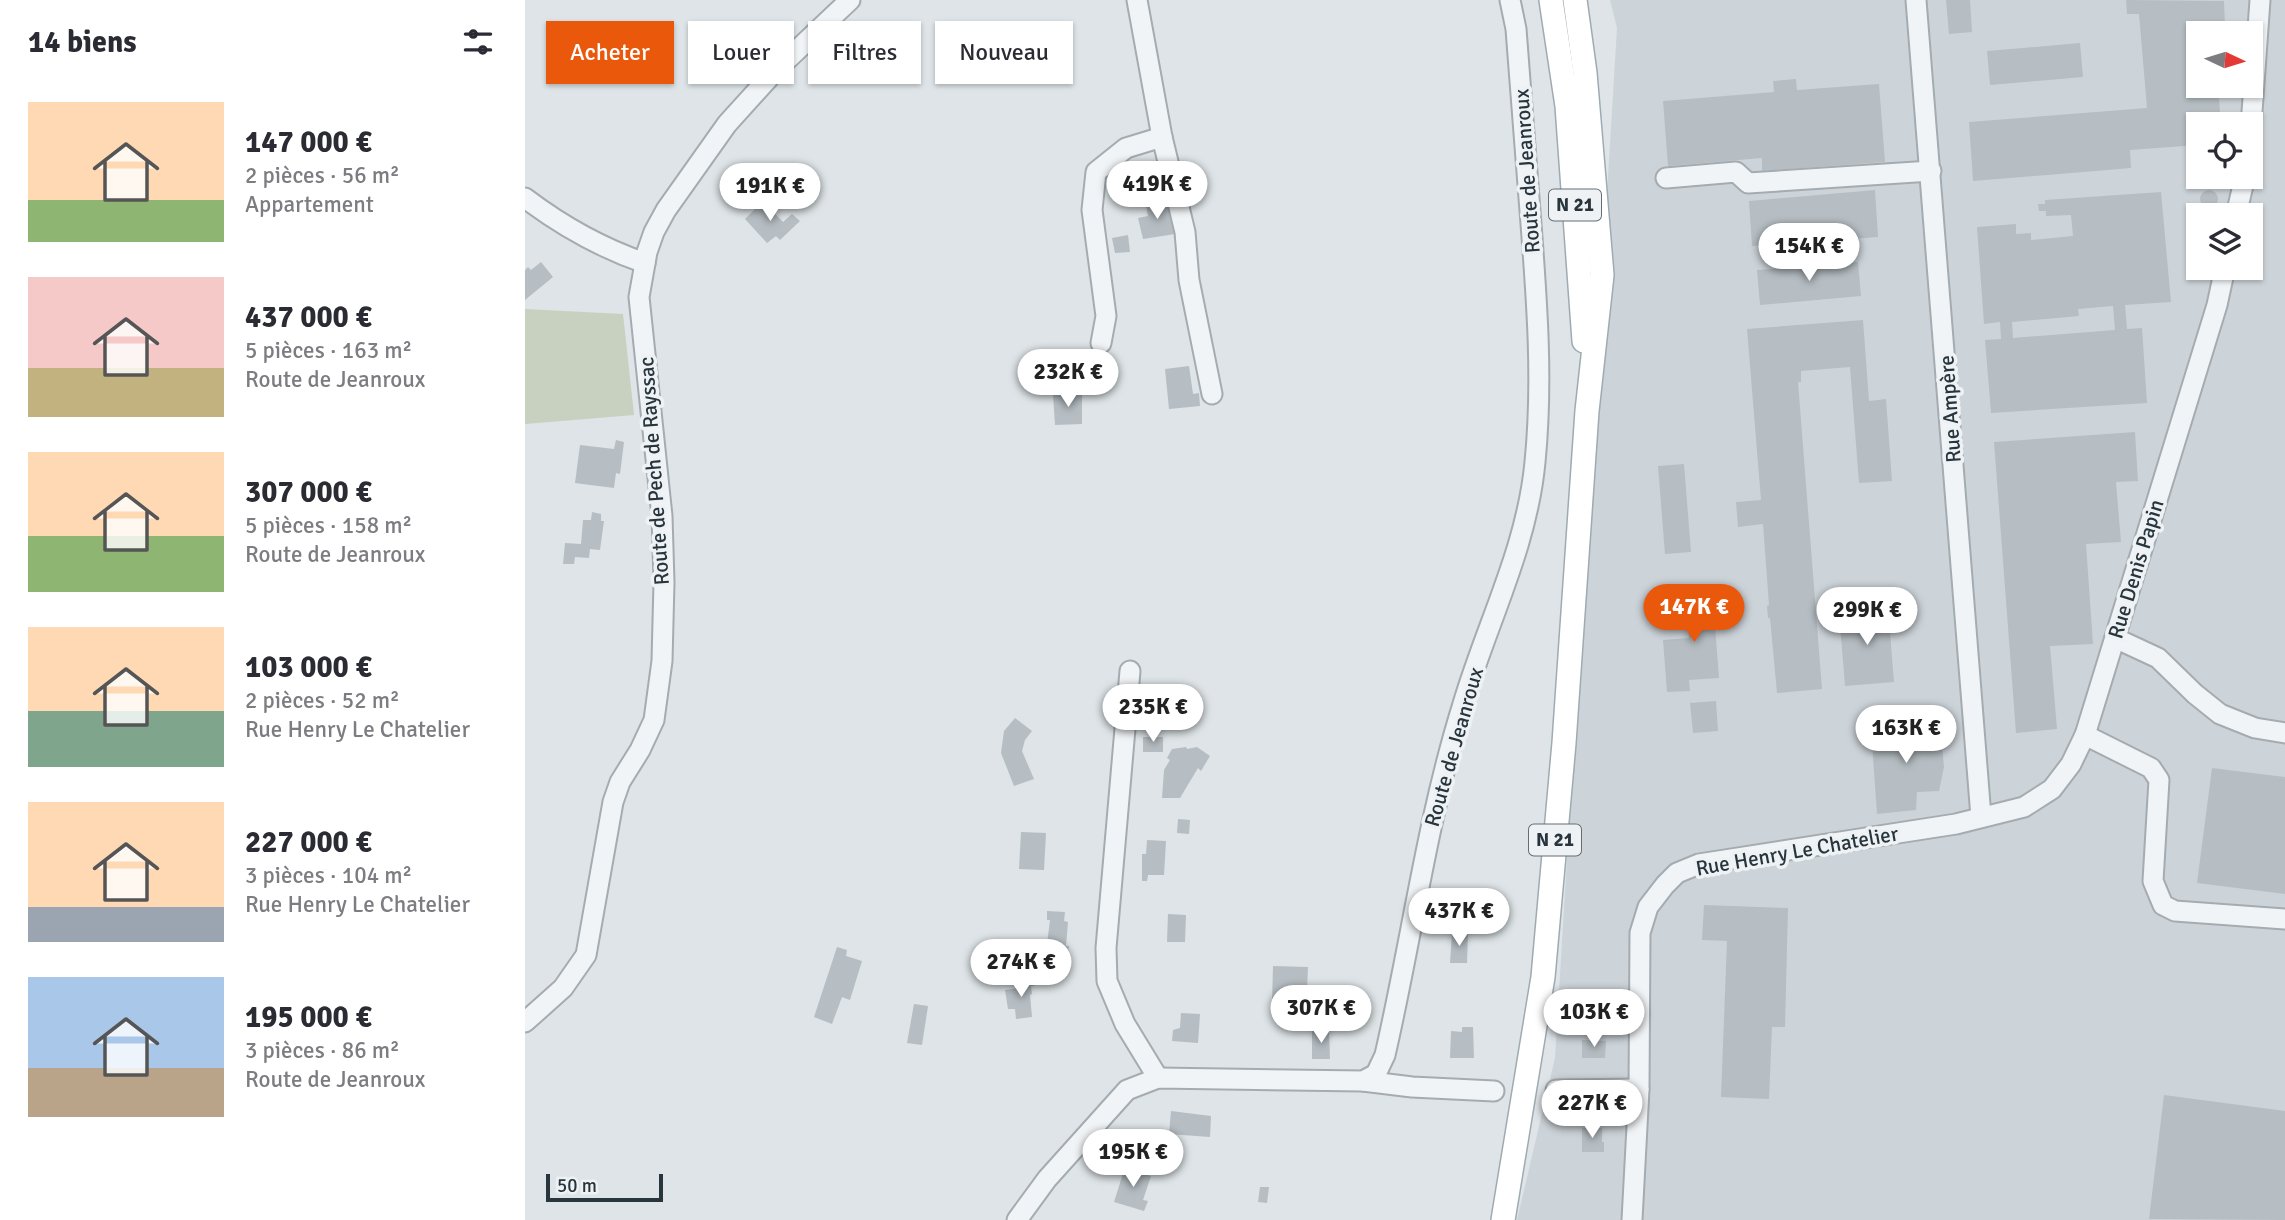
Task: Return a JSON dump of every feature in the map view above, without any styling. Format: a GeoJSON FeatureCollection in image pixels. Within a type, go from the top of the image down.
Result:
{"type":"FeatureCollection","features":[{"type":"Feature","properties":{"kind":"main road","name":"N 21"},"geometry":{"type":"LineString","coordinates":[[1551,0],[1567,106],[1580,267],[1587,411]]}},
{"type":"Feature","properties":{"kind":"main road","name":"N 21"},"geometry":{"type":"LineString","coordinates":[[1503,1220],[1543,977],[1563,757],[1587,411],[1602,275],[1587,85],[1575,0]]}},
{"type":"Feature","properties":{"kind":"street","name":"Route de Pech de Rayssac"},"geometry":{"type":"LineString","coordinates":[[525,1022],[563,988],[586,955],[613,802],[620,782],[640,750],[654,720],[662,661],[662,516],[639,297],[654,232],[666,210],[727,124],[775,72],[850,0]]}},
{"type":"Feature","properties":{"kind":"street"},"geometry":{"type":"LineString","coordinates":[[1137,0],[1162,136],[1185,232],[1189,280],[1212,394]]}},
{"type":"Feature","properties":{"kind":"street","name":"Route de Jeanroux"},"geometry":{"type":"LineString","coordinates":[[1363,1082],[1376,1074],[1385,1055],[1419,880],[1441,786],[1463,703],[1515,559],[1535,464],[1540,381],[1536,285],[1516,29],[1510,0]]}},
{"type":"Feature","properties":{"kind":"street","name":"Rue Ampère"},"geometry":{"type":"LineString","coordinates":[[1916,0],[1981,817]]}},
{"type":"Feature","properties":{"kind":"street"},"geometry":{"type":"LineString","coordinates":[[2252,112],[2260,0]]}},
{"type":"Feature","properties":{"kind":"street"},"geometry":{"type":"LineString","coordinates":[[1101,343],[1106,316],[1092,210],[1096,173],[1126,148],[1162,136]]}},
{"type":"Feature","properties":{"kind":"street"},"geometry":{"type":"LineString","coordinates":[[1666,178],[1736,172],[1748,183],[1931,171]]}},
{"type":"Feature","properties":{"kind":"street"},"geometry":{"type":"LineString","coordinates":[[525,198],[560,224],[619,254],[645,262]]}},
{"type":"Feature","properties":{"kind":"street","name":"Rue Denis Papin"},"geometry":{"type":"LineString","coordinates":[[1981,817],[2024,807],[2052,789],[2071,764],[2085,735],[2222,280]]}},
{"type":"Feature","properties":{"kind":"street"},"geometry":{"type":"LineString","coordinates":[[2115,638],[2158,658],[2220,714],[2255,728],[2285,733]]}},
{"type":"Feature","properties":{"kind":"street"},"geometry":{"type":"LineString","coordinates":[[1130,671],[1106,948],[1107,981],[1125,1024],[1158,1078]]}},
{"type":"Feature","properties":{"kind":"street"},"geometry":{"type":"LineString","coordinates":[[2085,735],[2151,768],[2159,780],[2153,881],[2163,905],[2175,911],[2285,919]]}},
{"type":"Feature","properties":{"kind":"street","name":"Rue Henry Le Chatelier"},"geometry":{"type":"LineString","coordinates":[[1632,1220],[1639,1089],[1640,933],[1648,907],[1677,873],[1699,864],[1957,824],[1981,817]]}},
{"type":"Feature","properties":{"kind":"street"},"geometry":{"type":"LineString","coordinates":[[1017,1220],[1047,1179],[1127,1090],[1158,1078],[1363,1082],[1494,1091]]}},
{"type":"Feature","properties":{"kind":"street"},"geometry":{"type":"LineString","coordinates":[[1556,1090],[1639,1089]]}},
{"type":"Feature","properties":{"kind":"shaded area"},"geometry":{"type":"Polygon","coordinates":[[[1610,0],[2285,0],[2285,1220],[1517,1220],[1555,1058],[1617,28],[1610,0]]]}},
{"type":"Feature","properties":{"kind":"green space"},"geometry":{"type":"Polygon","coordinates":[[[525,309],[623,314],[634,415],[525,424],[525,309]]]}},
{"type":"Feature","properties":{"kind":"building"},"geometry":{"type":"Polygon","coordinates":[[[1946,0],[1970,0],[1972,32],[1949,34],[1946,0]]]}},
{"type":"Feature","properties":{"kind":"building"},"geometry":{"type":"Polygon","coordinates":[[[2126,0],[2224,1],[2225,21],[2186,21],[2186,98],[2219,98],[2220,112],[2186,112],[2186,146],[2130,150],[2131,168],[1973,181],[1969,122],[2147,108],[2139,14],[2127,14],[2126,0]]]}},
{"type":"Feature","properties":{"kind":"building"},"geometry":{"type":"Polygon","coordinates":[[[2080,43],[2083,77],[1990,85],[1987,51],[2080,43]]]}},
{"type":"Feature","properties":{"kind":"building"},"geometry":{"type":"Polygon","coordinates":[[[1796,79],[1797,90],[1879,84],[1885,162],[1762,171],[1762,158],[1668,166],[1663,101],[1774,92],[1773,81],[1796,79]]]}},
{"type":"Feature","properties":{"kind":"building"},"geometry":{"type":"Polygon","coordinates":[[[1875,190],[1878,237],[1752,246],[1749,201],[1875,190]]]}},
{"type":"Feature","properties":{"kind":"building"},"geometry":{"type":"Polygon","coordinates":[[[2205,190],[2213,190],[2218,195],[2218,203],[2200,203],[2200,195],[2205,190]]]}},
{"type":"Feature","properties":{"kind":"building"},"geometry":{"type":"Polygon","coordinates":[[[2161,192],[2171,302],[2125,305],[2127,329],[2142,328],[2147,403],[1991,413],[1985,340],[2001,339],[2000,322],[1984,324],[1977,227],[2016,224],[2016,234],[2031,233],[2031,240],[2073,236],[2071,215],[2046,216],[2046,211],[2039,211],[2038,204],[2045,204],[2045,200],[2161,192]],[[2113,306],[2078,309],[2079,316],[2012,322],[2013,338],[2115,330],[2113,306]]]}},
{"type":"Feature","properties":{"kind":"building"},"geometry":{"type":"Polygon","coordinates":[[[763,201],[783,222],[792,214],[800,221],[780,240],[776,236],[767,243],[745,219],[763,201]]]}},
{"type":"Feature","properties":{"kind":"building"},"geometry":{"type":"Polygon","coordinates":[[[1169,201],[1175,234],[1143,239],[1138,218],[1148,216],[1146,205],[1169,201]]]}},
{"type":"Feature","properties":{"kind":"building"},"geometry":{"type":"Polygon","coordinates":[[[1128,235],[1130,252],[1115,253],[1112,238],[1128,235]]]}},
{"type":"Feature","properties":{"kind":"building"},"geometry":{"type":"Polygon","coordinates":[[[541,262],[553,277],[525,300],[525,270],[528,267],[531,270],[541,262]]]}},
{"type":"Feature","properties":{"kind":"building"},"geometry":{"type":"Polygon","coordinates":[[[1858,262],[1861,296],[1760,305],[1757,270],[1858,262]]]}},
{"type":"Feature","properties":{"kind":"building"},"geometry":{"type":"Polygon","coordinates":[[[1863,320],[1869,401],[1886,399],[1892,481],[1859,483],[1850,367],[1801,371],[1801,382],[1798,382],[1822,689],[1777,693],[1767,606],[1763,524],[1738,527],[1736,502],[1761,500],[1747,329],[1863,320]]]}},
{"type":"Feature","properties":{"kind":"building"},"geometry":{"type":"Polygon","coordinates":[[[1189,366],[1193,394],[1199,393],[1200,406],[1169,409],[1165,369],[1189,366]]]}},
{"type":"Feature","properties":{"kind":"building"},"geometry":{"type":"Polygon","coordinates":[[[1082,394],[1082,424],[1055,425],[1053,395],[1082,394]]]}},
{"type":"Feature","properties":{"kind":"building"},"geometry":{"type":"Polygon","coordinates":[[[2135,432],[2138,481],[2116,482],[2121,542],[2086,544],[2093,644],[2050,646],[2057,729],[2016,733],[1994,442],[2135,432]]]}},
{"type":"Feature","properties":{"kind":"building"},"geometry":{"type":"Polygon","coordinates":[[[616,440],[624,442],[620,474],[616,473],[614,488],[575,483],[580,445],[614,449],[616,440]]]}},
{"type":"Feature","properties":{"kind":"building"},"geometry":{"type":"Polygon","coordinates":[[[1684,464],[1691,552],[1665,554],[1658,466],[1684,464]]]}},
{"type":"Feature","properties":{"kind":"building"},"geometry":{"type":"Polygon","coordinates":[[[592,512],[601,514],[601,521],[604,521],[600,550],[590,549],[589,558],[575,557],[574,564],[563,564],[565,543],[581,544],[583,520],[591,520],[592,512]]]}},
{"type":"Feature","properties":{"kind":"building"},"geometry":{"type":"Polygon","coordinates":[[[1712,586],[1719,678],[1689,680],[1690,691],[1667,692],[1663,640],[1689,638],[1686,588],[1712,586]]]}},
{"type":"Feature","properties":{"kind":"building"},"geometry":{"type":"Polygon","coordinates":[[[1888,608],[1894,682],[1845,686],[1839,612],[1888,608]]]}},
{"type":"Feature","properties":{"kind":"building"},"geometry":{"type":"Polygon","coordinates":[[[1716,701],[1718,731],[1693,733],[1690,703],[1716,701]]]}},
{"type":"Feature","properties":{"kind":"building"},"geometry":{"type":"Polygon","coordinates":[[[1015,718],[1032,731],[1025,740],[1022,751],[1034,779],[1014,786],[1001,753],[1004,731],[1015,718]]]}},
{"type":"Feature","properties":{"kind":"building"},"geometry":{"type":"Polygon","coordinates":[[[1940,723],[1944,767],[1939,791],[1917,792],[1916,810],[1877,814],[1871,729],[1940,723]]]}},
{"type":"Feature","properties":{"kind":"building"},"geometry":{"type":"Polygon","coordinates":[[[1143,737],[1163,737],[1163,752],[1143,752],[1143,737]]]}},
{"type":"Feature","properties":{"kind":"building"},"geometry":{"type":"Polygon","coordinates":[[[1197,747],[1210,756],[1201,771],[1198,768],[1180,798],[1162,798],[1164,770],[1170,760],[1167,758],[1172,749],[1197,747]]]}},
{"type":"Feature","properties":{"kind":"building"},"geometry":{"type":"Polygon","coordinates":[[[2212,768],[2285,777],[2285,894],[2197,883],[2212,768]]]}},
{"type":"Feature","properties":{"kind":"building"},"geometry":{"type":"Polygon","coordinates":[[[1178,819],[1190,820],[1189,834],[1177,833],[1178,819]]]}},
{"type":"Feature","properties":{"kind":"building"},"geometry":{"type":"Polygon","coordinates":[[[1021,832],[1046,833],[1044,870],[1019,869],[1021,832]]]}},
{"type":"Feature","properties":{"kind":"building"},"geometry":{"type":"Polygon","coordinates":[[[1147,840],[1166,841],[1164,875],[1148,875],[1147,881],[1142,881],[1142,854],[1146,854],[1147,840]]]}},
{"type":"Feature","properties":{"kind":"building"},"geometry":{"type":"Polygon","coordinates":[[[1704,905],[1788,908],[1785,1027],[1772,1027],[1769,1099],[1721,1097],[1727,941],[1702,940],[1704,905]]]}},
{"type":"Feature","properties":{"kind":"building"},"geometry":{"type":"Polygon","coordinates":[[[1047,911],[1065,912],[1064,921],[1068,922],[1068,954],[1046,952],[1050,920],[1047,920],[1047,911]]]}},
{"type":"Feature","properties":{"kind":"building"},"geometry":{"type":"Polygon","coordinates":[[[1168,914],[1186,915],[1185,942],[1167,942],[1168,914]]]}},
{"type":"Feature","properties":{"kind":"building"},"geometry":{"type":"Polygon","coordinates":[[[1452,933],[1468,934],[1467,963],[1450,963],[1452,933]]]}},
{"type":"Feature","properties":{"kind":"building"},"geometry":{"type":"Polygon","coordinates":[[[837,947],[847,950],[846,956],[862,961],[850,1000],[842,997],[832,1024],[814,1017],[837,947]]]}},
{"type":"Feature","properties":{"kind":"building"},"geometry":{"type":"Polygon","coordinates":[[[1273,966],[1308,967],[1307,990],[1300,990],[1299,1002],[1272,1002],[1273,966]]]}},
{"type":"Feature","properties":{"kind":"building"},"geometry":{"type":"Polygon","coordinates":[[[1033,978],[1034,986],[1031,986],[1030,995],[1032,1017],[1016,1019],[1015,1009],[1008,1009],[1005,990],[1019,988],[1018,981],[1033,978]]]}},
{"type":"Feature","properties":{"kind":"building"},"geometry":{"type":"Polygon","coordinates":[[[914,1004],[928,1006],[922,1045],[907,1043],[914,1004]]]}},
{"type":"Feature","properties":{"kind":"building"},"geometry":{"type":"Polygon","coordinates":[[[1181,1013],[1200,1014],[1198,1043],[1172,1041],[1173,1030],[1180,1028],[1181,1013]]]}},
{"type":"Feature","properties":{"kind":"building"},"geometry":{"type":"Polygon","coordinates":[[[1462,1027],[1473,1027],[1474,1058],[1450,1058],[1451,1031],[1462,1032],[1462,1027]]]}},
{"type":"Feature","properties":{"kind":"building"},"geometry":{"type":"Polygon","coordinates":[[[1312,1031],[1329,1031],[1330,1059],[1312,1059],[1312,1031]]]}},
{"type":"Feature","properties":{"kind":"building"},"geometry":{"type":"Polygon","coordinates":[[[1582,1040],[1606,1041],[1605,1058],[1582,1058],[1582,1040]]]}},
{"type":"Feature","properties":{"kind":"building"},"geometry":{"type":"Polygon","coordinates":[[[2164,1095],[2285,1111],[2285,1220],[2149,1219],[2164,1095]]]}},
{"type":"Feature","properties":{"kind":"building"},"geometry":{"type":"Polygon","coordinates":[[[1171,1111],[1211,1116],[1210,1137],[1169,1134],[1171,1111]]]}},
{"type":"Feature","properties":{"kind":"building"},"geometry":{"type":"Polygon","coordinates":[[[1582,1128],[1602,1128],[1604,1152],[1582,1152],[1582,1128]]]}},
{"type":"Feature","properties":{"kind":"building"},"geometry":{"type":"Polygon","coordinates":[[[1125,1167],[1151,1176],[1143,1200],[1148,1201],[1144,1211],[1114,1202],[1125,1167]]]}},
{"type":"Feature","properties":{"kind":"building"},"geometry":{"type":"Polygon","coordinates":[[[1260,1187],[1269,1187],[1267,1203],[1258,1202],[1260,1187]]]}}]}
